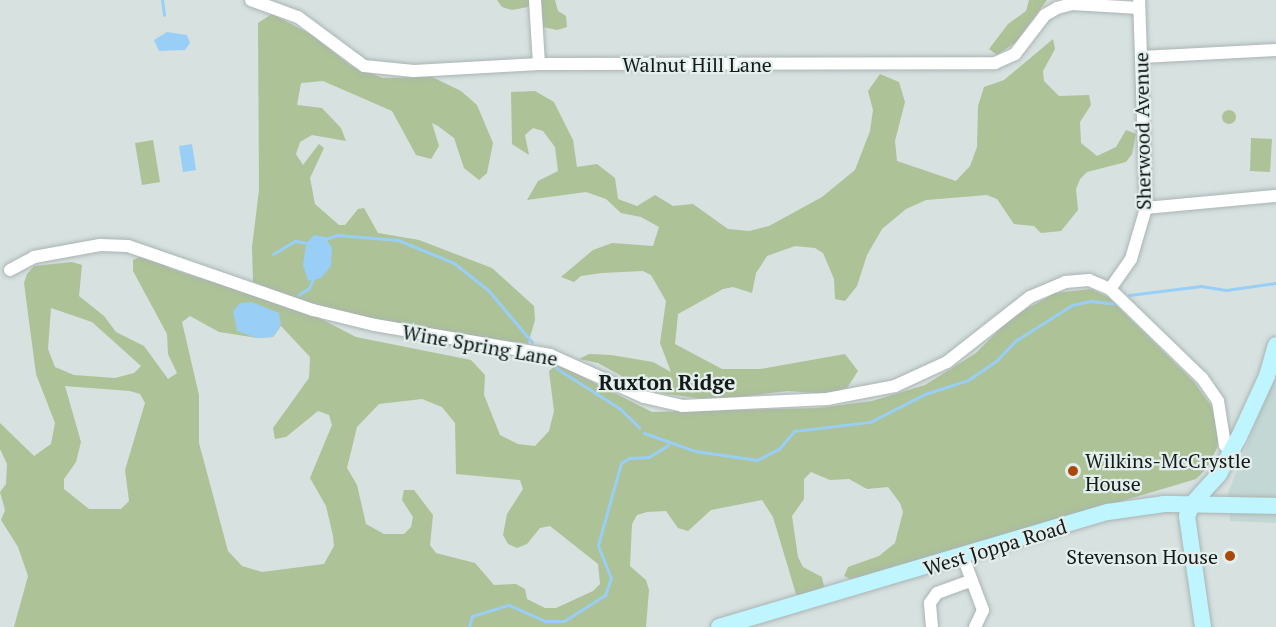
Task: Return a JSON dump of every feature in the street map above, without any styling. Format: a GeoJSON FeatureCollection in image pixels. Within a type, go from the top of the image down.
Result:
{"type":"FeatureCollection","features":[{"type":"Feature","properties":{"kind":"street","name":"Walnut Hill Lane"},"geometry":{"type":"LineString","coordinates":[[251,0],[298,17],[364,66],[414,71],[539,64],[994,63],[1015,54],[1045,15],[1057,8],[1072,4],[1139,4]]}},
{"type":"Feature","properties":{"kind":"street"},"geometry":{"type":"LineString","coordinates":[[535,0],[539,64]]}},
{"type":"Feature","properties":{"kind":"street","name":"Sherwood Avenue"},"geometry":{"type":"LineString","coordinates":[[1110,289],[1131,259],[1146,208],[1139,4]]}},
{"type":"Feature","properties":{"kind":"street"},"geometry":{"type":"LineString","coordinates":[[1141,57],[1276,50]]}},
{"type":"Feature","properties":{"kind":"street"},"geometry":{"type":"LineString","coordinates":[[1146,208],[1276,196]]}},
{"type":"Feature","properties":{"kind":"street","name":"Wine Spring Lane"},"geometry":{"type":"LineString","coordinates":[[10,270],[34,257],[100,244],[128,246],[313,310],[408,332],[550,355],[644,397],[682,406],[827,399],[878,391],[927,374],[1005,315],[1048,288],[1089,280],[1110,289],[1202,378],[1218,401],[1225,445],[1231,451]]}},
{"type":"Feature","properties":{"kind":"street"},"geometry":{"type":"LineString","coordinates":[[1203,627],[1187,516],[1192,504],[1219,474],[1231,451],[1267,376],[1276,345]]}},
{"type":"Feature","properties":{"kind":"street","name":"West Joppa Road"},"geometry":{"type":"LineString","coordinates":[[719,627],[963,557],[1108,512],[1192,504],[1276,506]]}},
{"type":"Feature","properties":{"kind":"street"},"geometry":{"type":"LineString","coordinates":[[963,557],[983,610],[975,627]]}},
{"type":"Feature","properties":{"kind":"street"},"geometry":{"type":"LineString","coordinates":[[932,627],[930,603],[937,593],[972,580]]}},
{"type":"Feature","properties":{"kind":"shaded area"},"geometry":{"type":"Polygon","coordinates":[[[1276,372],[1276,523],[1230,521],[1228,493],[1276,372]]]}},
{"type":"Feature","properties":{"kind":"green space"},"geometry":{"type":"Polygon","coordinates":[[[497,0],[532,0],[533,6],[512,10],[502,7],[497,0]]]}},
{"type":"Feature","properties":{"kind":"green space"},"geometry":{"type":"Polygon","coordinates":[[[541,0],[555,0],[558,11],[566,16],[567,27],[557,30],[543,27],[541,0]]]}},
{"type":"Feature","properties":{"kind":"green space"},"geometry":{"type":"Polygon","coordinates":[[[1029,0],[1047,0],[1016,42],[997,55],[989,49],[1008,24],[1026,11],[1029,0]]]}},
{"type":"Feature","properties":{"kind":"green space"},"geometry":{"type":"Polygon","coordinates":[[[272,14],[312,35],[351,66],[383,78],[432,77],[461,91],[477,105],[493,143],[487,173],[479,180],[464,168],[454,138],[438,126],[432,123],[439,146],[431,159],[416,155],[392,111],[323,81],[301,83],[297,105],[322,108],[341,128],[346,141],[312,135],[300,142],[296,154],[303,165],[319,144],[324,148],[310,178],[315,204],[339,225],[345,225],[358,209],[364,208],[378,233],[419,240],[492,268],[534,306],[535,320],[528,344],[377,321],[325,309],[253,282],[252,247],[259,190],[258,23],[272,14]]]}},
{"type":"Feature","properties":{"kind":"green space"},"geometry":{"type":"Polygon","coordinates":[[[1053,39],[1055,49],[1043,71],[1044,81],[1059,96],[1089,95],[1091,105],[1080,122],[1081,143],[1097,156],[1116,147],[1126,130],[1136,134],[1132,154],[1126,162],[1087,172],[1080,179],[1076,189],[1078,210],[1061,231],[1041,233],[1034,226],[1014,224],[997,199],[987,195],[926,200],[906,209],[882,229],[867,255],[857,286],[845,301],[835,299],[834,279],[823,253],[815,248],[795,246],[767,256],[756,273],[752,293],[733,287],[723,289],[678,314],[675,344],[722,369],[760,369],[845,354],[858,371],[847,388],[828,394],[788,391],[713,400],[651,392],[598,363],[579,359],[589,354],[611,355],[653,362],[671,372],[660,343],[666,301],[651,275],[643,271],[602,273],[581,276],[574,282],[561,277],[593,250],[612,243],[653,246],[659,227],[641,217],[621,213],[606,199],[586,192],[527,200],[538,181],[558,171],[555,147],[543,131],[533,128],[525,135],[529,155],[512,144],[511,92],[535,91],[554,102],[573,140],[577,167],[597,164],[615,178],[618,199],[637,206],[655,195],[673,206],[693,204],[728,229],[749,231],[769,226],[822,197],[855,170],[870,131],[873,110],[868,91],[880,74],[899,82],[905,102],[895,141],[897,161],[956,181],[970,166],[977,147],[978,106],[984,87],[1004,80],[1053,39]]]}},
{"type":"Feature","properties":{"kind":"green space"},"geometry":{"type":"Polygon","coordinates":[[[1229,110],[1234,112],[1236,117],[1234,122],[1229,124],[1224,122],[1222,117],[1224,112],[1229,110]]]}},
{"type":"Feature","properties":{"kind":"green space"},"geometry":{"type":"Polygon","coordinates":[[[1251,138],[1272,139],[1270,172],[1250,171],[1251,138]]]}},
{"type":"Feature","properties":{"kind":"green space"},"geometry":{"type":"Polygon","coordinates":[[[153,140],[160,182],[142,185],[135,143],[153,140]]]}},
{"type":"Feature","properties":{"kind":"green space"},"geometry":{"type":"Polygon","coordinates":[[[142,256],[153,256],[171,269],[304,310],[356,337],[471,360],[485,375],[484,395],[500,435],[518,444],[535,446],[549,431],[554,411],[549,371],[557,364],[652,412],[818,408],[872,401],[925,385],[976,353],[1012,317],[1055,293],[1091,289],[1108,297],[1194,382],[1212,407],[1219,436],[1217,448],[1207,468],[1196,479],[854,581],[844,576],[848,567],[879,556],[895,543],[903,512],[900,503],[888,487],[867,489],[849,479],[830,480],[811,472],[804,479],[804,499],[792,516],[798,557],[803,567],[822,577],[824,587],[807,598],[796,594],[773,517],[762,500],[711,510],[688,531],[678,528],[666,511],[637,515],[632,524],[630,566],[646,580],[649,590],[646,627],[14,627],[28,576],[18,547],[1,520],[5,510],[0,492],[6,484],[7,464],[0,449],[0,423],[34,456],[51,444],[55,423],[36,374],[24,283],[27,274],[34,266],[72,262],[82,265],[79,296],[104,316],[116,332],[144,346],[168,379],[177,373],[168,354],[167,334],[133,271],[133,260],[142,256]],[[51,308],[48,349],[55,367],[74,375],[115,378],[134,373],[141,366],[92,322],[51,308]],[[190,316],[182,322],[199,395],[199,443],[228,551],[242,566],[262,572],[324,564],[334,546],[333,536],[326,506],[310,478],[332,425],[329,415],[318,411],[286,437],[275,439],[273,428],[309,378],[310,357],[281,326],[273,337],[257,338],[219,332],[190,316]],[[65,386],[81,442],[76,462],[64,479],[64,489],[89,509],[121,509],[129,501],[125,470],[145,403],[140,394],[130,391],[65,386]],[[422,399],[379,404],[357,427],[347,468],[357,485],[366,524],[384,534],[404,534],[411,527],[413,517],[402,500],[404,490],[414,490],[433,515],[430,545],[436,553],[475,563],[494,585],[516,584],[525,589],[527,599],[545,608],[556,608],[593,591],[600,584],[598,564],[550,526],[540,528],[527,544],[517,548],[508,544],[503,535],[507,514],[523,489],[520,480],[456,474],[455,423],[442,407],[422,399]]]}},
{"type":"Feature","properties":{"kind":"water"},"geometry":{"type":"Polygon","coordinates":[[[167,32],[187,35],[190,43],[185,50],[159,51],[154,40],[167,32]]]}},
{"type":"Feature","properties":{"kind":"water"},"geometry":{"type":"Polygon","coordinates":[[[192,144],[196,170],[183,172],[179,146],[192,144]]]}},
{"type":"Feature","properties":{"kind":"water"},"geometry":{"type":"Polygon","coordinates":[[[314,235],[325,237],[332,248],[331,266],[321,278],[308,281],[303,265],[306,244],[314,235]]]}},
{"type":"Feature","properties":{"kind":"water"},"geometry":{"type":"Polygon","coordinates":[[[252,302],[279,313],[281,325],[273,337],[257,338],[237,331],[233,311],[240,303],[252,302]]]}},
{"type":"Feature","properties":{"kind":"waterway"},"geometry":{"type":"LineString","coordinates":[[162,0],[164,15]]}},
{"type":"Feature","properties":{"kind":"waterway"},"geometry":{"type":"LineString","coordinates":[[325,239],[337,235],[398,240],[454,263],[488,290],[532,342]]}},
{"type":"Feature","properties":{"kind":"waterway"},"geometry":{"type":"LineString","coordinates":[[273,254],[295,241],[309,243]]}},
{"type":"Feature","properties":{"kind":"waterway"},"geometry":{"type":"LineString","coordinates":[[298,295],[309,288],[314,277]]}},
{"type":"Feature","properties":{"kind":"waterway"},"geometry":{"type":"LineString","coordinates":[[1129,295],[1201,286],[1226,290],[1276,283]]}},
{"type":"Feature","properties":{"kind":"waterway"},"geometry":{"type":"LineString","coordinates":[[644,433],[695,451],[757,460],[779,449],[794,431],[870,422],[925,394],[968,380],[995,362],[1015,341],[1072,305],[1091,301],[1114,304]]}},
{"type":"Feature","properties":{"kind":"waterway"},"geometry":{"type":"LineString","coordinates":[[556,368],[619,408],[639,427]]}},
{"type":"Feature","properties":{"kind":"waterway"},"geometry":{"type":"LineString","coordinates":[[469,627],[472,616],[509,605],[545,621],[564,621],[605,595],[611,578],[598,545],[621,463],[629,458],[649,457],[668,445]]}},
{"type":"Feature","properties":{"kind":"place","name":"Wilkins-McCrystle House"},"geometry":{"type":"Point","coordinates":[1073,471]}},
{"type":"Feature","properties":{"kind":"place","name":"Stevenson House"},"geometry":{"type":"Point","coordinates":[1230,556]}},
{"type":"Feature","properties":{"kind":"district","name":"Ruxton Ridge"},"geometry":{"type":"Point","coordinates":[667,382]}}]}
